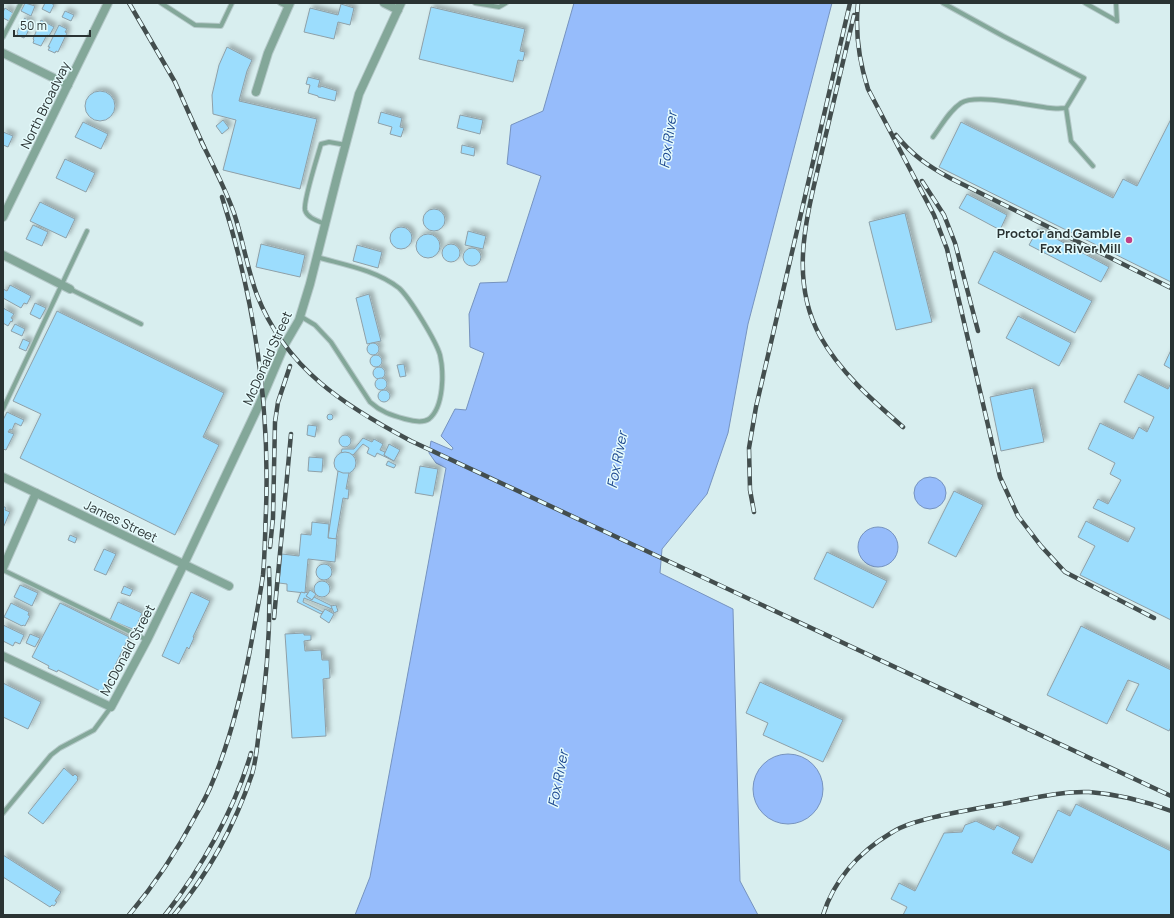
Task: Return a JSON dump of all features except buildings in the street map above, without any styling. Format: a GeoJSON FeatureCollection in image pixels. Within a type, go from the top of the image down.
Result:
{"type":"FeatureCollection","features":[{"type":"Feature","properties":{"kind":"street","name":"North Broadway"},"geometry":{"type":"LineString","coordinates":[[3,217],[108,3]]}},
{"type":"Feature","properties":{"kind":"street"},"geometry":{"type":"LineString","coordinates":[[384,3],[399,6]]}},
{"type":"Feature","properties":{"kind":"street"},"geometry":{"type":"LineString","coordinates":[[256,92],[268,54],[289,5]]}},
{"type":"Feature","properties":{"kind":"street","name":"McDonald Street"},"geometry":{"type":"LineString","coordinates":[[111,707],[147,640],[184,564],[259,406],[285,344],[300,316],[310,284],[360,94],[399,6]]}},
{"type":"Feature","properties":{"kind":"street"},"geometry":{"type":"LineString","coordinates":[[3,53],[68,85]]}},
{"type":"Feature","properties":{"kind":"street"},"geometry":{"type":"LineString","coordinates":[[3,255],[70,289]]}},
{"type":"Feature","properties":{"kind":"street","name":"James Street"},"geometry":{"type":"LineString","coordinates":[[3,477],[229,586]]}},
{"type":"Feature","properties":{"kind":"street"},"geometry":{"type":"LineString","coordinates":[[3,569],[36,493]]}},
{"type":"Feature","properties":{"kind":"street"},"geometry":{"type":"LineString","coordinates":[[3,656],[111,707]]}},
{"type":"Feature","properties":{"kind":"lane"},"geometry":{"type":"LineString","coordinates":[[3,37],[21,3]]}},
{"type":"Feature","properties":{"kind":"lane"},"geometry":{"type":"LineString","coordinates":[[160,3],[195,25],[221,26],[232,3]]}},
{"type":"Feature","properties":{"kind":"lane"},"geometry":{"type":"LineString","coordinates":[[280,3],[289,5]]}},
{"type":"Feature","properties":{"kind":"lane"},"geometry":{"type":"LineString","coordinates":[[475,3],[498,7],[506,3]]}},
{"type":"Feature","properties":{"kind":"lane"},"geometry":{"type":"LineString","coordinates":[[943,3],[1002,36],[1084,78],[1066,108],[1071,140],[1093,166]]}},
{"type":"Feature","properties":{"kind":"lane"},"geometry":{"type":"LineString","coordinates":[[1084,3],[1118,21],[1116,3]]}},
{"type":"Feature","properties":{"kind":"lane"},"geometry":{"type":"LineString","coordinates":[[934,137],[949,115],[962,103],[972,99],[1053,108],[1066,108]]}},
{"type":"Feature","properties":{"kind":"lane"},"geometry":{"type":"LineString","coordinates":[[325,224],[309,217],[305,210],[306,200],[321,144],[329,142],[346,145]]}},
{"type":"Feature","properties":{"kind":"lane"},"geometry":{"type":"LineString","coordinates":[[3,409],[88,231]]}},
{"type":"Feature","properties":{"kind":"lane"},"geometry":{"type":"LineString","coordinates":[[300,316],[314,325],[331,342],[370,402],[378,409],[388,414],[408,420],[420,421],[428,419],[434,412],[438,405],[441,392],[442,365],[435,343],[404,295],[400,290],[378,275],[317,257]]}},
{"type":"Feature","properties":{"kind":"lane"},"geometry":{"type":"LineString","coordinates":[[70,289],[141,324]]}},
{"type":"Feature","properties":{"kind":"lane"},"geometry":{"type":"LineString","coordinates":[[3,569],[147,640]]}},
{"type":"Feature","properties":{"kind":"lane"},"geometry":{"type":"LineString","coordinates":[[3,813],[51,755],[60,748],[94,730],[111,707]]}},
{"type":"Feature","properties":{"kind":"water","name":"Fox River"},"geometry":{"type":"Polygon","coordinates":[[[574,3],[832,3],[748,324],[728,433],[707,494],[662,549],[660,573],[733,609],[740,881],[758,915],[355,915],[370,877],[446,468],[436,463],[429,453],[431,441],[452,450],[453,448],[441,436],[455,409],[466,410],[484,353],[470,347],[469,314],[480,283],[507,282],[541,176],[507,164],[511,125],[543,111],[574,3]]]}},
{"type":"Feature","properties":{"kind":"water"},"geometry":{"type":"Polygon","coordinates":[[[930,477],[936,478],[943,484],[946,493],[945,499],[939,506],[930,509],[924,508],[917,502],[914,493],[915,487],[921,480],[930,477]]]}},
{"type":"Feature","properties":{"kind":"water"},"geometry":{"type":"Polygon","coordinates":[[[882,527],[889,530],[895,536],[898,547],[897,555],[889,564],[882,567],[874,567],[867,564],[859,555],[858,543],[861,536],[870,528],[882,527]]]}},
{"type":"Feature","properties":{"kind":"water"},"geometry":{"type":"Polygon","coordinates":[[[788,754],[801,757],[813,764],[820,776],[823,789],[820,802],[813,814],[801,821],[788,824],[775,821],[763,814],[756,802],[753,789],[756,776],[763,764],[775,757],[788,754]]]}},
{"type":"Feature","properties":{"kind":"railway"},"geometry":{"type":"LineString","coordinates":[[129,3],[175,82],[204,147]]}},
{"type":"Feature","properties":{"kind":"railway"},"geometry":{"type":"LineString","coordinates":[[754,512],[750,490],[749,448],[756,407],[850,3]]}},
{"type":"Feature","properties":{"kind":"railway"},"geometry":{"type":"LineString","coordinates":[[858,3],[858,46],[868,89],[934,215],[947,249],[1000,477],[1018,516],[1041,546],[1065,572],[1154,618]]}},
{"type":"Feature","properties":{"kind":"railway"},"geometry":{"type":"LineString","coordinates":[[854,15],[807,218],[803,266],[805,290],[810,313],[820,336],[837,362],[857,385],[903,427]]}},
{"type":"Feature","properties":{"kind":"railway"},"geometry":{"type":"LineString","coordinates":[[896,135],[921,160],[950,178],[1171,288]]}},
{"type":"Feature","properties":{"kind":"railway"},"geometry":{"type":"LineString","coordinates":[[201,141],[219,177],[234,213],[257,295],[269,321],[284,344],[320,383],[363,414],[411,441],[1171,796]]}},
{"type":"Feature","properties":{"kind":"railway"},"geometry":{"type":"LineString","coordinates":[[922,181],[944,215],[955,243],[978,331]]}},
{"type":"Feature","properties":{"kind":"railway"},"geometry":{"type":"LineString","coordinates":[[129,915],[165,867],[210,788],[224,752],[240,695],[263,575],[267,470],[263,391],[258,352],[243,275],[234,236],[222,197]]}},
{"type":"Feature","properties":{"kind":"railway"},"geometry":{"type":"LineString","coordinates":[[270,547],[273,518],[275,422],[278,402],[290,366]]}},
{"type":"Feature","properties":{"kind":"railway"},"geometry":{"type":"LineString","coordinates":[[274,618],[291,434]]}},
{"type":"Feature","properties":{"kind":"railway"},"geometry":{"type":"LineString","coordinates":[[174,915],[198,883],[229,830],[252,774],[262,712],[266,671],[269,630],[269,568]]}},
{"type":"Feature","properties":{"kind":"railway"},"geometry":{"type":"LineString","coordinates":[[165,915],[191,878],[216,838],[236,795],[251,753]]}},
{"type":"Feature","properties":{"kind":"railway"},"geometry":{"type":"LineString","coordinates":[[823,915],[834,890],[858,858],[891,833],[902,827],[920,821],[956,812],[1038,797],[1079,792],[1120,796],[1171,811]]}},
{"type":"Feature","properties":{"kind":"place","name":"Proctor and Gamble Fox River Mill"},"geometry":{"type":"Point","coordinates":[1129,240]}}]}
